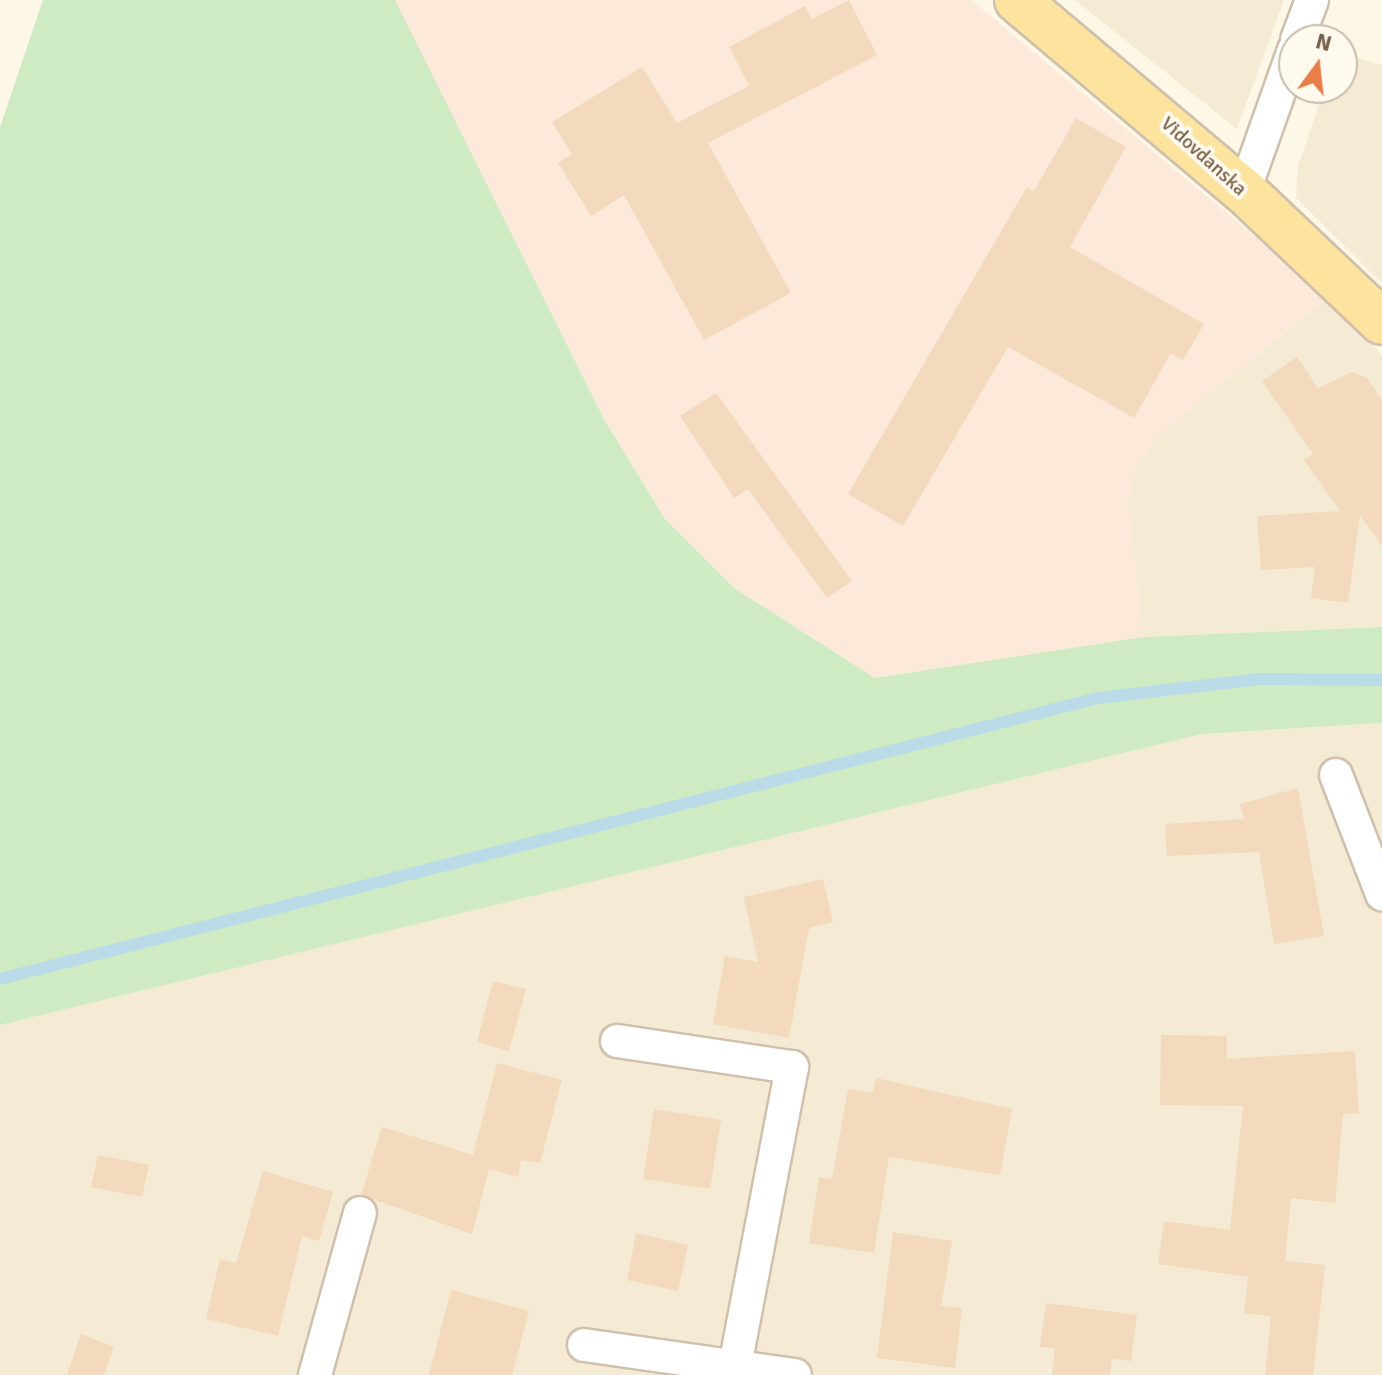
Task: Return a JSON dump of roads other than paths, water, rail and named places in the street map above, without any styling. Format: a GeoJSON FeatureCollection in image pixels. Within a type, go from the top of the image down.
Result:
{"type":"FeatureCollection","features":[{"type":"Feature","properties":{"kind":"main road","name":"Vidovdanska"},"geometry":{"type":"LineString","coordinates":[[1017,0],[1244,191],[1382,322]]}},
{"type":"Feature","properties":{"kind":"street"},"geometry":{"type":"LineString","coordinates":[[1303,24],[1312,0]]}},
{"type":"Feature","properties":{"kind":"street"},"geometry":{"type":"LineString","coordinates":[[1244,191],[1278,95]]}},
{"type":"Feature","properties":{"kind":"street"},"geometry":{"type":"LineString","coordinates":[[1336,775],[1382,894]]}},
{"type":"Feature","properties":{"kind":"street"},"geometry":{"type":"LineString","coordinates":[[617,1041],[792,1067],[734,1371]]}},
{"type":"Feature","properties":{"kind":"street"},"geometry":{"type":"LineString","coordinates":[[315,1375],[360,1213]]}},
{"type":"Feature","properties":{"kind":"street"},"geometry":{"type":"LineString","coordinates":[[584,1345],[734,1371],[795,1375]]}},
{"type":"Feature","properties":{"kind":"waterway"},"geometry":{"type":"LineString","coordinates":[[0,979],[1098,698],[1260,679],[1382,680]]}}]}
